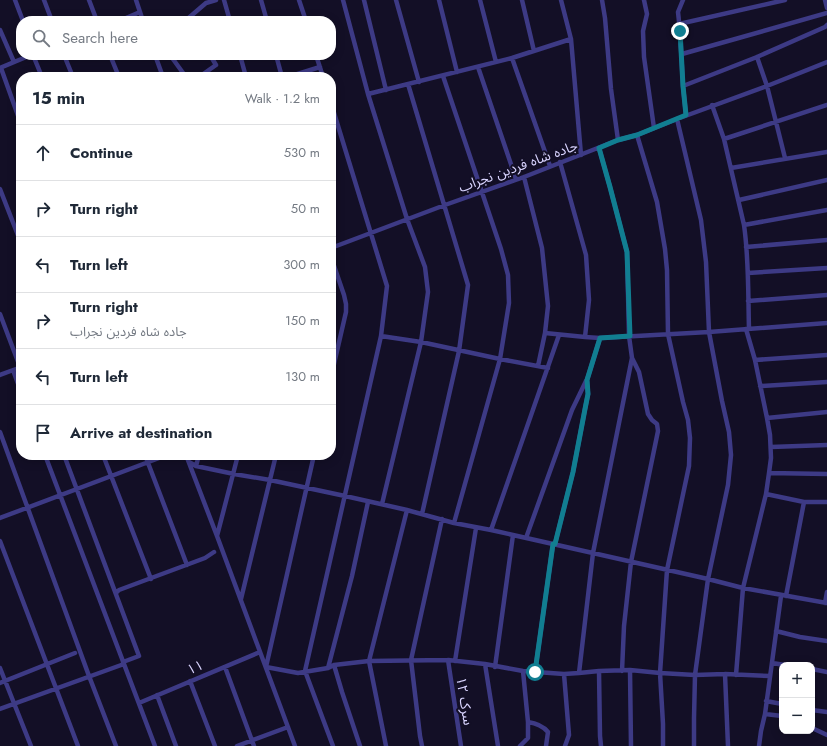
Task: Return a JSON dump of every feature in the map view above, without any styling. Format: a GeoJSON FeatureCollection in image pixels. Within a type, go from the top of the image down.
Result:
{"type":"FeatureCollection","features":[{"type":"Feature","properties":{"kind":"street"},"geometry":{"type":"LineString","coordinates":[[15,0],[21,16]]}},
{"type":"Feature","properties":{"kind":"street"},"geometry":{"type":"LineString","coordinates":[[44,0],[50,16]]}},
{"type":"Feature","properties":{"kind":"street"},"geometry":{"type":"LineString","coordinates":[[88,0],[95,16]]}},
{"type":"Feature","properties":{"kind":"street"},"geometry":{"type":"LineString","coordinates":[[136,0],[141,16]]}},
{"type":"Feature","properties":{"kind":"street"},"geometry":{"type":"LineString","coordinates":[[192,16],[206,3],[216,0]]}},
{"type":"Feature","properties":{"kind":"street"},"geometry":{"type":"LineString","coordinates":[[224,0],[229,16]]}},
{"type":"Feature","properties":{"kind":"street"},"geometry":{"type":"LineString","coordinates":[[261,0],[266,16]]}},
{"type":"Feature","properties":{"kind":"street"},"geometry":{"type":"LineString","coordinates":[[299,0],[304,16]]}},
{"type":"Feature","properties":{"kind":"street"},"geometry":{"type":"LineString","coordinates":[[343,0],[368,94],[407,220],[425,267],[428,292],[421,342],[382,504]]}},
{"type":"Feature","properties":{"kind":"street"},"geometry":{"type":"LineString","coordinates":[[364,0],[386,90]]}},
{"type":"Feature","properties":{"kind":"street"},"geometry":{"type":"LineString","coordinates":[[396,0],[419,82]]}},
{"type":"Feature","properties":{"kind":"street"},"geometry":{"type":"LineString","coordinates":[[439,0],[457,72]]}},
{"type":"Feature","properties":{"kind":"street"},"geometry":{"type":"LineString","coordinates":[[480,0],[496,62]]}},
{"type":"Feature","properties":{"kind":"street"},"geometry":{"type":"LineString","coordinates":[[522,0],[534,51]]}},
{"type":"Feature","properties":{"kind":"street"},"geometry":{"type":"LineString","coordinates":[[561,0],[571,39],[581,154]]}},
{"type":"Feature","properties":{"kind":"street"},"geometry":{"type":"LineString","coordinates":[[602,0],[618,140]]}},
{"type":"Feature","properties":{"kind":"street"},"geometry":{"type":"LineString","coordinates":[[644,0],[646,14],[642,31],[644,57],[654,128]]}},
{"type":"Feature","properties":{"kind":"street"},"geometry":{"type":"LineString","coordinates":[[683,0],[678,12],[686,115]]}},
{"type":"Feature","properties":{"kind":"street"},"geometry":{"type":"LineString","coordinates":[[679,24],[785,0]]}},
{"type":"Feature","properties":{"kind":"street"},"geometry":{"type":"LineString","coordinates":[[825,0],[827,8]]}},
{"type":"Feature","properties":{"kind":"street"},"geometry":{"type":"LineString","coordinates":[[130,16],[140,12]]}},
{"type":"Feature","properties":{"kind":"street"},"geometry":{"type":"LineString","coordinates":[[682,54],[827,13]]}},
{"type":"Feature","properties":{"kind":"street"},"geometry":{"type":"LineString","coordinates":[[683,86],[757,57],[827,25]]}},
{"type":"Feature","properties":{"kind":"street"},"geometry":{"type":"LineString","coordinates":[[0,30],[14,62]]}},
{"type":"Feature","properties":{"kind":"street"},"geometry":{"type":"LineString","coordinates":[[368,94],[512,58],[571,39]]}},
{"type":"Feature","properties":{"kind":"street"},"geometry":{"type":"LineString","coordinates":[[757,57],[767,86],[785,158]]}},
{"type":"Feature","properties":{"kind":"street"},"geometry":{"type":"LineString","coordinates":[[512,58],[550,166]]}},
{"type":"Feature","properties":{"kind":"street"},"geometry":{"type":"LineString","coordinates":[[16,111],[0,68],[19,60]]}},
{"type":"Feature","properties":{"kind":"street"},"geometry":{"type":"LineString","coordinates":[[34,60],[40,72]]}},
{"type":"Feature","properties":{"kind":"street"},"geometry":{"type":"LineString","coordinates":[[66,60],[71,72]]}},
{"type":"Feature","properties":{"kind":"street"},"geometry":{"type":"LineString","coordinates":[[112,60],[117,72]]}},
{"type":"Feature","properties":{"kind":"street"},"geometry":{"type":"LineString","coordinates":[[157,60],[161,72]]}},
{"type":"Feature","properties":{"kind":"street"},"geometry":{"type":"LineString","coordinates":[[174,60],[182,72]]}},
{"type":"Feature","properties":{"kind":"street"},"geometry":{"type":"LineString","coordinates":[[210,72],[216,65],[213,60]]}},
{"type":"Feature","properties":{"kind":"street"},"geometry":{"type":"LineString","coordinates":[[241,60],[245,72]]}},
{"type":"Feature","properties":{"kind":"street"},"geometry":{"type":"LineString","coordinates":[[277,60],[281,72]]}},
{"type":"Feature","properties":{"kind":"street"},"geometry":{"type":"LineString","coordinates":[[318,60],[322,72]]}},
{"type":"Feature","properties":{"kind":"street","name":"جاده شاه فردین نجراب"},"geometry":{"type":"LineString","coordinates":[[336,246],[524,177],[618,140],[637,135],[827,62]]}},
{"type":"Feature","properties":{"kind":"street"},"geometry":{"type":"LineString","coordinates":[[304,72],[320,67]]}},
{"type":"Feature","properties":{"kind":"street"},"geometry":{"type":"LineString","coordinates":[[478,67],[516,179]]}},
{"type":"Feature","properties":{"kind":"street"},"geometry":{"type":"LineString","coordinates":[[443,76],[501,249],[508,275],[509,303],[500,359],[454,523]]}},
{"type":"Feature","properties":{"kind":"street"},"geometry":{"type":"LineString","coordinates":[[408,84],[468,285],[459,351],[422,514]]}},
{"type":"Feature","properties":{"kind":"street"},"geometry":{"type":"LineString","coordinates":[[712,105],[724,138],[744,224],[748,273],[748,329],[767,418],[771,446],[771,458],[766,494],[743,588],[736,675]]}},
{"type":"Feature","properties":{"kind":"street"},"geometry":{"type":"LineString","coordinates":[[724,138],[827,105]]}},
{"type":"Feature","properties":{"kind":"street"},"geometry":{"type":"LineString","coordinates":[[677,119],[701,220],[706,262],[709,332],[729,432],[731,455],[728,485],[708,579],[695,675],[694,746]]}},
{"type":"Feature","properties":{"kind":"street"},"geometry":{"type":"LineString","coordinates":[[333,746],[305,671],[381,336],[387,286],[336,120]]}},
{"type":"Feature","properties":{"kind":"street"},"geometry":{"type":"LineString","coordinates":[[637,135],[657,202],[667,270],[668,334],[688,420],[690,438],[689,466],[667,570],[660,674],[663,746]]}},
{"type":"Feature","properties":{"kind":"street"},"geometry":{"type":"LineString","coordinates":[[578,673],[593,553],[632,358],[627,252],[599,148]]}},
{"type":"Feature","properties":{"kind":"street"},"geometry":{"type":"LineString","coordinates":[[731,168],[827,152]]}},
{"type":"Feature","properties":{"kind":"street"},"geometry":{"type":"LineString","coordinates":[[560,162],[586,255],[589,300],[585,337]]}},
{"type":"Feature","properties":{"kind":"street"},"geometry":{"type":"LineString","coordinates":[[524,177],[542,248],[548,306],[538,366]]}},
{"type":"Feature","properties":{"kind":"street"},"geometry":{"type":"LineString","coordinates":[[739,200],[827,180]]}},
{"type":"Feature","properties":{"kind":"street"},"geometry":{"type":"LineString","coordinates":[[0,189],[16,230]]}},
{"type":"Feature","properties":{"kind":"street"},"geometry":{"type":"LineString","coordinates":[[744,224],[827,210]]}},
{"type":"Feature","properties":{"kind":"street"},"geometry":{"type":"LineString","coordinates":[[746,247],[827,240]]}},
{"type":"Feature","properties":{"kind":"street"},"geometry":{"type":"LineString","coordinates":[[748,273],[827,268]]}},
{"type":"Feature","properties":{"kind":"street"},"geometry":{"type":"LineString","coordinates":[[336,273],[346,304],[346,312],[336,355]]}},
{"type":"Feature","properties":{"kind":"street"},"geometry":{"type":"LineString","coordinates":[[748,301],[827,295]]}},
{"type":"Feature","properties":{"kind":"street"},"geometry":{"type":"LineString","coordinates":[[0,314],[16,354]]}},
{"type":"Feature","properties":{"kind":"street"},"geometry":{"type":"LineString","coordinates":[[544,333],[600,338],[827,324]]}},
{"type":"Feature","properties":{"kind":"street"},"geometry":{"type":"LineString","coordinates":[[491,530],[559,335]]}},
{"type":"Feature","properties":{"kind":"street"},"geometry":{"type":"LineString","coordinates":[[381,336],[421,342],[548,368]]}},
{"type":"Feature","properties":{"kind":"street"},"geometry":{"type":"LineString","coordinates":[[526,538],[572,410],[587,380],[600,338]]}},
{"type":"Feature","properties":{"kind":"street"},"geometry":{"type":"LineString","coordinates":[[755,360],[827,355]]}},
{"type":"Feature","properties":{"kind":"street"},"geometry":{"type":"LineString","coordinates":[[622,671],[624,626],[631,562],[658,431],[657,424],[648,414],[639,372],[632,358]]}},
{"type":"Feature","properties":{"kind":"street"},"geometry":{"type":"LineString","coordinates":[[0,375],[16,369]]}},
{"type":"Feature","properties":{"kind":"street"},"geometry":{"type":"LineString","coordinates":[[13,370],[16,378]]}},
{"type":"Feature","properties":{"kind":"street"},"geometry":{"type":"LineString","coordinates":[[535,672],[554,544],[573,472],[588,394],[587,380]]}},
{"type":"Feature","properties":{"kind":"street"},"geometry":{"type":"LineString","coordinates":[[760,386],[827,382]]}},
{"type":"Feature","properties":{"kind":"street"},"geometry":{"type":"LineString","coordinates":[[767,418],[827,412]]}},
{"type":"Feature","properties":{"kind":"street"},"geometry":{"type":"LineString","coordinates":[[0,432],[116,746]]}},
{"type":"Feature","properties":{"kind":"street"},"geometry":{"type":"LineString","coordinates":[[771,446],[827,445]]}},
{"type":"Feature","properties":{"kind":"street"},"geometry":{"type":"LineString","coordinates":[[47,460],[155,746]]}},
{"type":"Feature","properties":{"kind":"street"},"geometry":{"type":"LineString","coordinates":[[0,709],[56,689],[139,656],[66,460]]}},
{"type":"Feature","properties":{"kind":"street"},"geometry":{"type":"LineString","coordinates":[[104,460],[151,578]]}},
{"type":"Feature","properties":{"kind":"street"},"geometry":{"type":"LineString","coordinates":[[147,460],[187,565]]}},
{"type":"Feature","properties":{"kind":"street"},"geometry":{"type":"LineString","coordinates":[[0,518],[155,460]]}},
{"type":"Feature","properties":{"kind":"street"},"geometry":{"type":"LineString","coordinates":[[196,466],[198,460]]}},
{"type":"Feature","properties":{"kind":"street"},"geometry":{"type":"LineString","coordinates":[[217,536],[237,460]]}},
{"type":"Feature","properties":{"kind":"street"},"geometry":{"type":"LineString","coordinates":[[241,600],[275,460]]}},
{"type":"Feature","properties":{"kind":"street"},"geometry":{"type":"LineString","coordinates":[[266,667],[313,460]]}},
{"type":"Feature","properties":{"kind":"street"},"geometry":{"type":"LineString","coordinates":[[189,462],[196,466],[306,487],[407,510],[454,523],[554,544],[743,588],[826,603],[827,592]]}},
{"type":"Feature","properties":{"kind":"street"},"geometry":{"type":"LineString","coordinates":[[189,462],[295,746]]}},
{"type":"Feature","properties":{"kind":"street"},"geometry":{"type":"LineString","coordinates":[[769,473],[827,474]]}},
{"type":"Feature","properties":{"kind":"street"},"geometry":{"type":"LineString","coordinates":[[766,494],[804,502],[827,502]]}},
{"type":"Feature","properties":{"kind":"street"},"geometry":{"type":"LineString","coordinates":[[328,668],[352,576],[368,502]]}},
{"type":"Feature","properties":{"kind":"street"},"geometry":{"type":"LineString","coordinates":[[759,746],[765,714],[776,631],[804,502]]}},
{"type":"Feature","properties":{"kind":"street"},"geometry":{"type":"LineString","coordinates":[[386,746],[369,661],[407,510]]}},
{"type":"Feature","properties":{"kind":"street"},"geometry":{"type":"LineString","coordinates":[[422,746],[411,660],[442,520]]}},
{"type":"Feature","properties":{"kind":"street"},"geometry":{"type":"LineString","coordinates":[[455,661],[476,528]]}},
{"type":"Feature","properties":{"kind":"street"},"geometry":{"type":"LineString","coordinates":[[495,667],[513,535]]}},
{"type":"Feature","properties":{"kind":"street"},"geometry":{"type":"LineString","coordinates":[[0,542],[78,746]]}},
{"type":"Feature","properties":{"kind":"street"},"geometry":{"type":"LineString","coordinates":[[116,593],[119,590],[205,558],[214,552]]}},
{"type":"Feature","properties":{"kind":"street"},"geometry":{"type":"LineString","coordinates":[[776,631],[800,637],[827,641]]}},
{"type":"Feature","properties":{"kind":"street","name":"۱۱"},"geometry":{"type":"LineString","coordinates":[[139,703],[260,652]]}},
{"type":"Feature","properties":{"kind":"street"},"geometry":{"type":"LineString","coordinates":[[2,682],[75,653]]}},
{"type":"Feature","properties":{"kind":"street"},"geometry":{"type":"LineString","coordinates":[[266,667],[298,673],[328,668],[334,665],[369,661],[448,660],[484,664],[523,671],[564,674],[630,670],[660,674],[770,676]]}},
{"type":"Feature","properties":{"kind":"street","name":"سرک ۱۲"},"geometry":{"type":"LineString","coordinates":[[448,660],[461,746]]}},
{"type":"Feature","properties":{"kind":"street"},"geometry":{"type":"LineString","coordinates":[[772,663],[779,664]]}},
{"type":"Feature","properties":{"kind":"street"},"geometry":{"type":"LineString","coordinates":[[484,664],[498,746]]}},
{"type":"Feature","properties":{"kind":"street"},"geometry":{"type":"LineString","coordinates":[[334,665],[360,746]]}},
{"type":"Feature","properties":{"kind":"street"},"geometry":{"type":"LineString","coordinates":[[225,667],[254,746]]}},
{"type":"Feature","properties":{"kind":"street"},"geometry":{"type":"LineString","coordinates":[[0,668],[2,682],[14,704],[31,746]]}},
{"type":"Feature","properties":{"kind":"street"},"geometry":{"type":"LineString","coordinates":[[630,670],[630,746]]}},
{"type":"Feature","properties":{"kind":"street"},"geometry":{"type":"LineString","coordinates":[[815,670],[827,672]]}},
{"type":"Feature","properties":{"kind":"street"},"geometry":{"type":"LineString","coordinates":[[520,746],[528,738],[523,671]]}},
{"type":"Feature","properties":{"kind":"street"},"geometry":{"type":"LineString","coordinates":[[598,671],[601,746]]}},
{"type":"Feature","properties":{"kind":"street"},"geometry":{"type":"LineString","coordinates":[[564,674],[569,735],[565,746]]}},
{"type":"Feature","properties":{"kind":"street"},"geometry":{"type":"LineString","coordinates":[[725,674],[728,746]]}},
{"type":"Feature","properties":{"kind":"street"},"geometry":{"type":"LineString","coordinates":[[190,681],[215,746]]}},
{"type":"Feature","properties":{"kind":"street"},"geometry":{"type":"LineString","coordinates":[[157,695],[176,746]]}},
{"type":"Feature","properties":{"kind":"street"},"geometry":{"type":"LineString","coordinates":[[766,701],[779,703]]}},
{"type":"Feature","properties":{"kind":"street"},"geometry":{"type":"LineString","coordinates":[[815,710],[827,712]]}},
{"type":"Feature","properties":{"kind":"street"},"geometry":{"type":"LineString","coordinates":[[765,714],[779,716]]}},
{"type":"Feature","properties":{"kind":"street"},"geometry":{"type":"LineString","coordinates":[[528,722],[534,723],[547,730],[548,734],[546,746]]}},
{"type":"Feature","properties":{"kind":"street"},"geometry":{"type":"LineString","coordinates":[[237,746],[288,727]]}},
{"type":"Feature","properties":{"kind":"street"},"geometry":{"type":"LineString","coordinates":[[815,729],[827,735]]}},
{"type":"Feature","properties":{"kind":"route"},"geometry":{"type":"LineString","coordinates":[[535,672],[553,544],[555,544],[573,472],[588,394],[587,380],[600,338],[630,336],[627,252],[599,148],[618,140],[637,135],[686,115],[680,31]]}}]}
